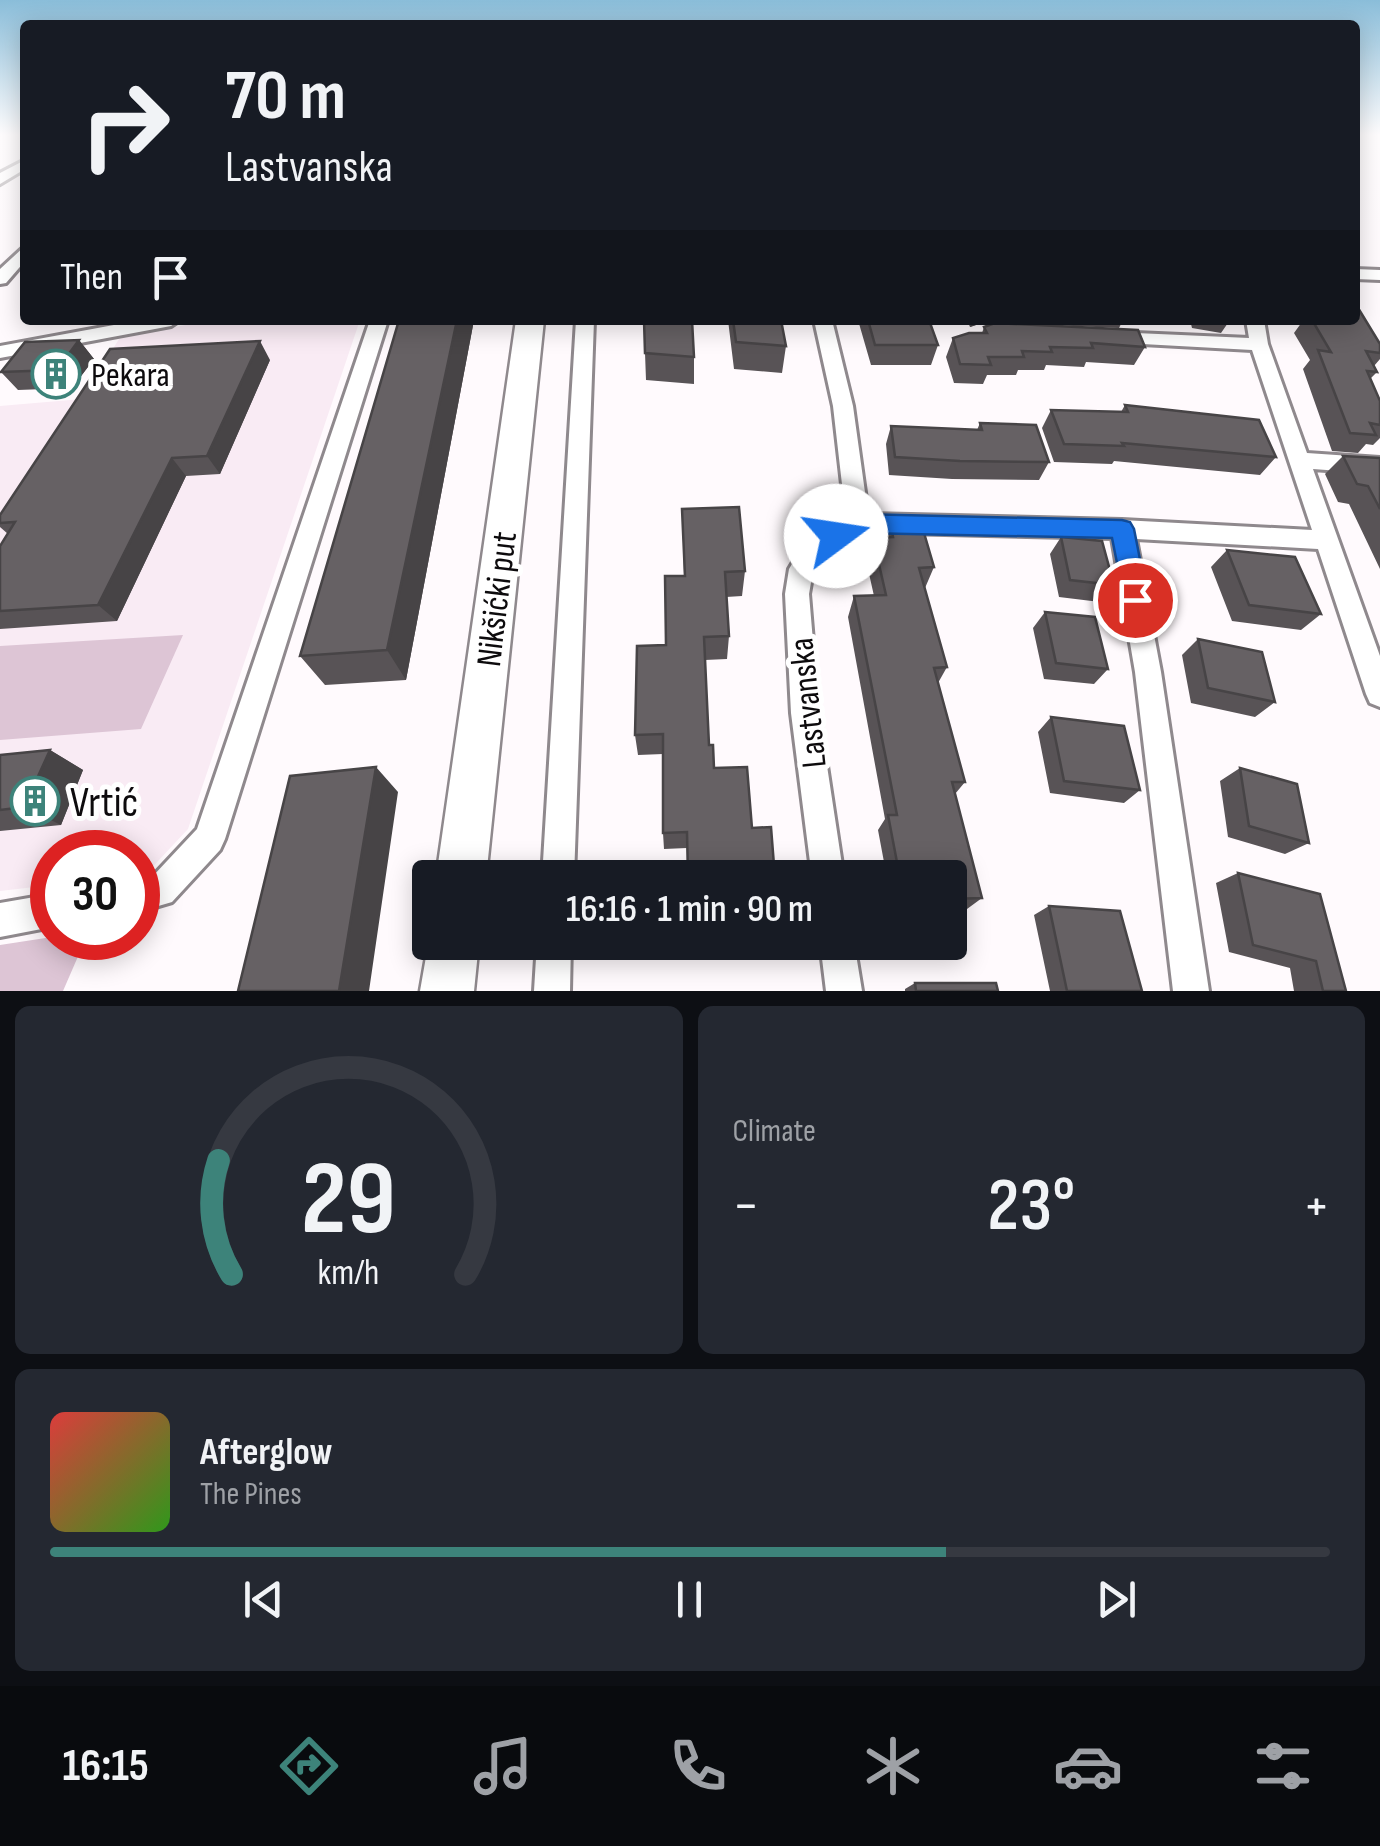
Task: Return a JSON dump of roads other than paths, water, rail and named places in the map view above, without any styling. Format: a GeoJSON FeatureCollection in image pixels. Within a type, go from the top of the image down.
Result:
{"type":"FeatureCollection","features":[{"type":"Feature","properties":{"kind":"main road","name":"Nikšićki put"},"geometry":{"type":"LineString","coordinates":[[463,860],[529,325]]}},
{"type":"Feature","properties":{"kind":"main road"},"geometry":{"type":"LineString","coordinates":[[447,991],[451,960]]}},
{"type":"Feature","properties":{"kind":"street"},"geometry":{"type":"LineString","coordinates":[[0,279],[20,257]]}},
{"type":"Feature","properties":{"kind":"street"},"geometry":{"type":"LineString","coordinates":[[0,352],[144,325]]}},
{"type":"Feature","properties":{"kind":"street"},"geometry":{"type":"LineString","coordinates":[[160,891],[209,839],[377,325]]}},
{"type":"Feature","properties":{"kind":"street","name":"Nikšićki put"},"geometry":{"type":"LineString","coordinates":[[559,860],[585,325]]}},
{"type":"Feature","properties":{"kind":"street"},"geometry":{"type":"LineString","coordinates":[[824,325],[843,406],[858,523],[1122,529],[1325,540]]}},
{"type":"Feature","properties":{"kind":"street"},"geometry":{"type":"LineString","coordinates":[[1256,325],[1298,460],[1380,694]]}},
{"type":"Feature","properties":{"kind":"street"},"geometry":{"type":"LineString","coordinates":[[1083,336],[1259,344]]}},
{"type":"Feature","properties":{"kind":"street"},"geometry":{"type":"LineString","coordinates":[[1298,460],[1380,466]]}},
{"type":"Feature","properties":{"kind":"street","name":"Lastvanska"},"geometry":{"type":"LineString","coordinates":[[826,860],[805,712],[797,594],[800,569],[814,548],[858,523]]}},
{"type":"Feature","properties":{"kind":"street"},"geometry":{"type":"LineString","coordinates":[[1122,529],[1148,672],[1191,991]]}},
{"type":"Feature","properties":{"kind":"street"},"geometry":{"type":"LineString","coordinates":[[0,920],[30,915]]}},
{"type":"Feature","properties":{"kind":"street"},"geometry":{"type":"LineString","coordinates":[[552,991],[553,960]]}},
{"type":"Feature","properties":{"kind":"street"},"geometry":{"type":"LineString","coordinates":[[840,960],[844,991]]}},
{"type":"Feature","properties":{"kind":"place","name":"Pekara"},"geometry":{"type":"Point","coordinates":[56,374]}},
{"type":"Feature","properties":{"kind":"place","name":"Vrtić"},"geometry":{"type":"Point","coordinates":[35,801]}}]}
